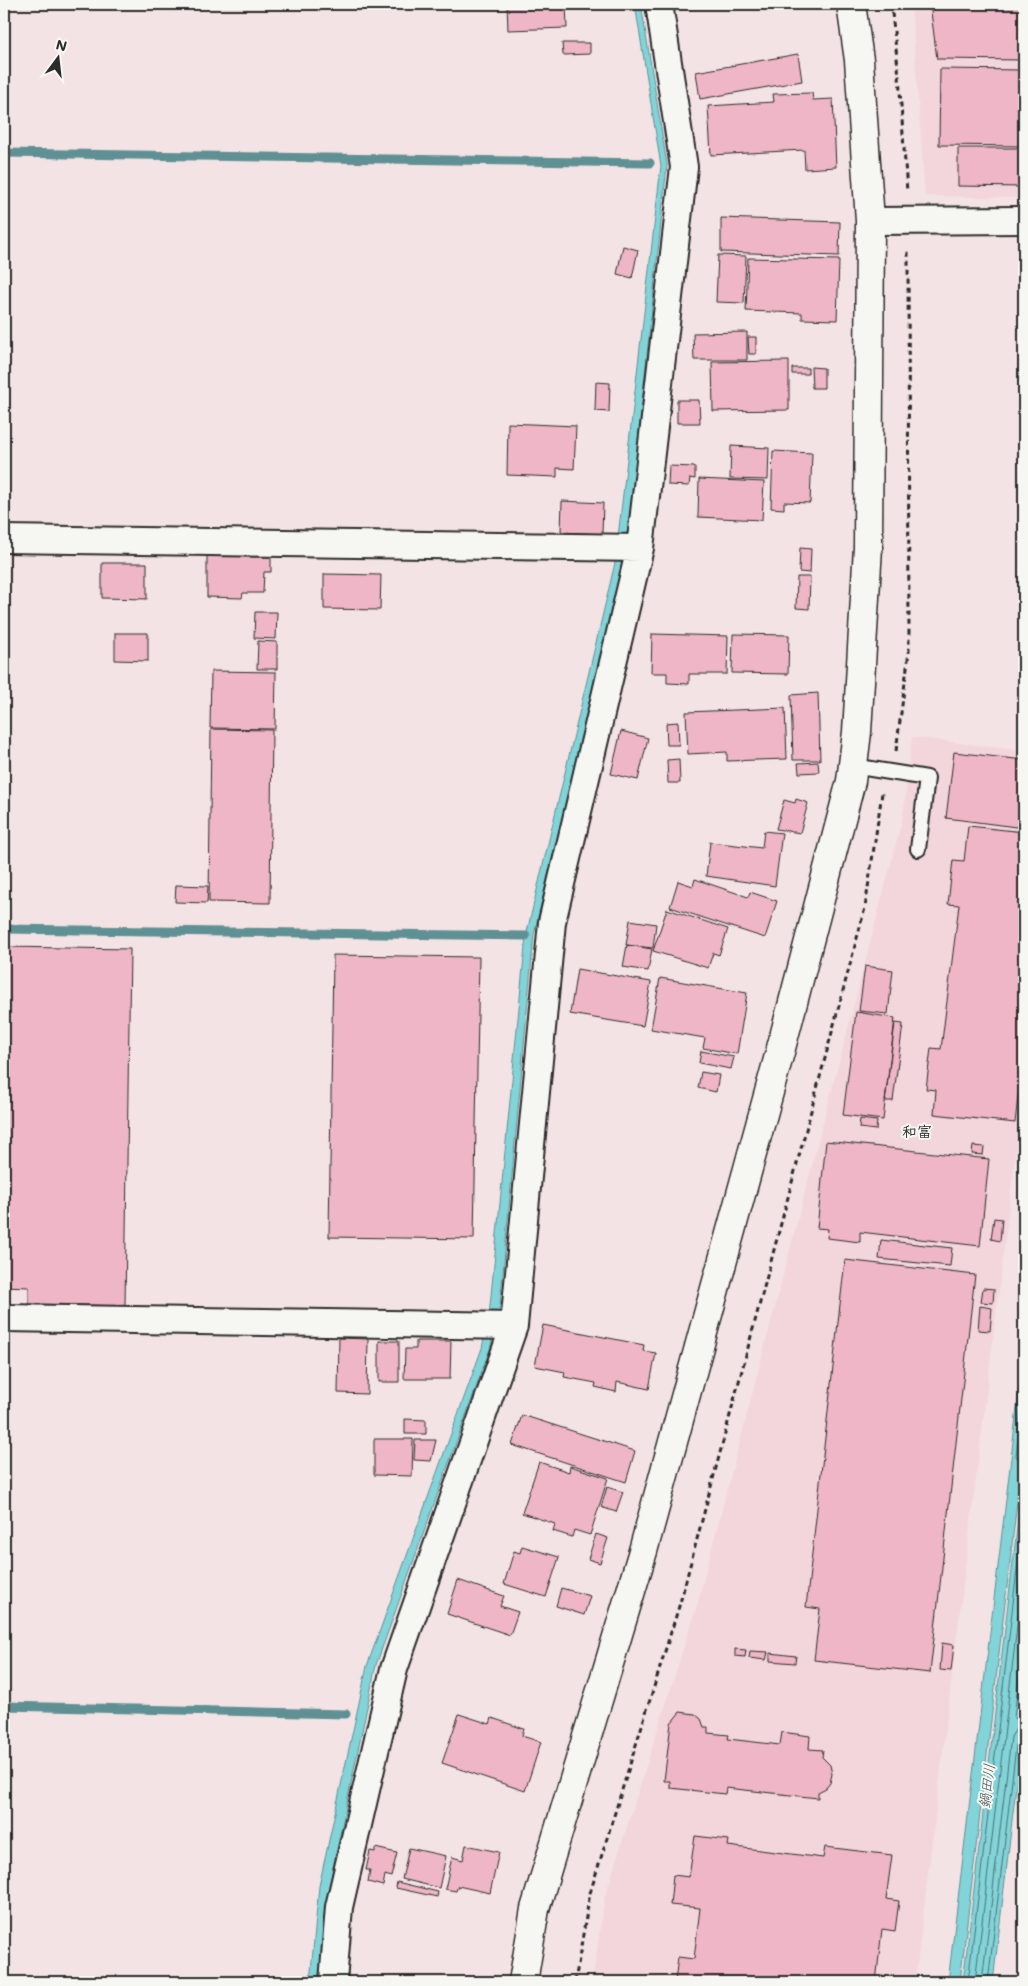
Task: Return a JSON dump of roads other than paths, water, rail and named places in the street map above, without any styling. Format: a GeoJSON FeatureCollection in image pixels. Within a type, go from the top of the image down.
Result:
{"type":"FeatureCollection","features":[{"type":"Feature","properties":{"kind":"street"},"geometry":{"type":"LineString","coordinates":[[333,1982],[339,1907],[394,1669],[499,1326],[552,922],[627,548],[684,168],[659,4]]}},
{"type":"Feature","properties":{"kind":"street"},"geometry":{"type":"LineString","coordinates":[[523,1982],[535,1909],[643,1551],[780,1052],[853,766],[859,713],[868,547],[870,221],[859,60],[851,4]]}},
{"type":"Feature","properties":{"kind":"street"},"geometry":{"type":"LineString","coordinates":[[870,221],[1024,220]]}},
{"type":"Feature","properties":{"kind":"street"},"geometry":{"type":"LineString","coordinates":[[4,539],[627,548]]}},
{"type":"Feature","properties":{"kind":"street"},"geometry":{"type":"LineString","coordinates":[[4,1318],[499,1326]]}},
{"type":"Feature","properties":{"kind":"lane"},"geometry":{"type":"LineString","coordinates":[[853,766],[927,778],[918,849]]}},
{"type":"Feature","properties":{"kind":"water"},"geometry":{"type":"Polygon","coordinates":[[[635,4],[641,4],[667,165],[629,527],[623,565],[534,934],[500,1306],[490,1349],[376,1665],[329,1887],[320,1982],[310,1982],[319,1886],[367,1666],[482,1348],[489,1316],[526,936],[615,563],[661,166],[635,4]]]}},
{"type":"Feature","properties":{"kind":"water"},"geometry":{"type":"Polygon","coordinates":[[[1024,1350],[1024,1443],[960,1982],[948,1982],[1024,1350]]]}},
{"type":"Feature","properties":{"kind":"water","name":"鍋田川"},"geometry":{"type":"Polygon","coordinates":[[[1024,1469],[1024,1719],[993,1982],[963,1982],[1024,1469]]]}},
{"type":"Feature","properties":{"kind":"waterway"},"geometry":{"type":"LineString","coordinates":[[4,153],[650,163]]}},
{"type":"Feature","properties":{"kind":"waterway"},"geometry":{"type":"LineString","coordinates":[[4,929],[526,936]]}},
{"type":"Feature","properties":{"kind":"waterway"},"geometry":{"type":"LineString","coordinates":[[4,1706],[346,1714]]}},
{"type":"Feature","properties":{"kind":"district","name":"和富"},"geometry":{"type":"Point","coordinates":[917,1132]}}]}
